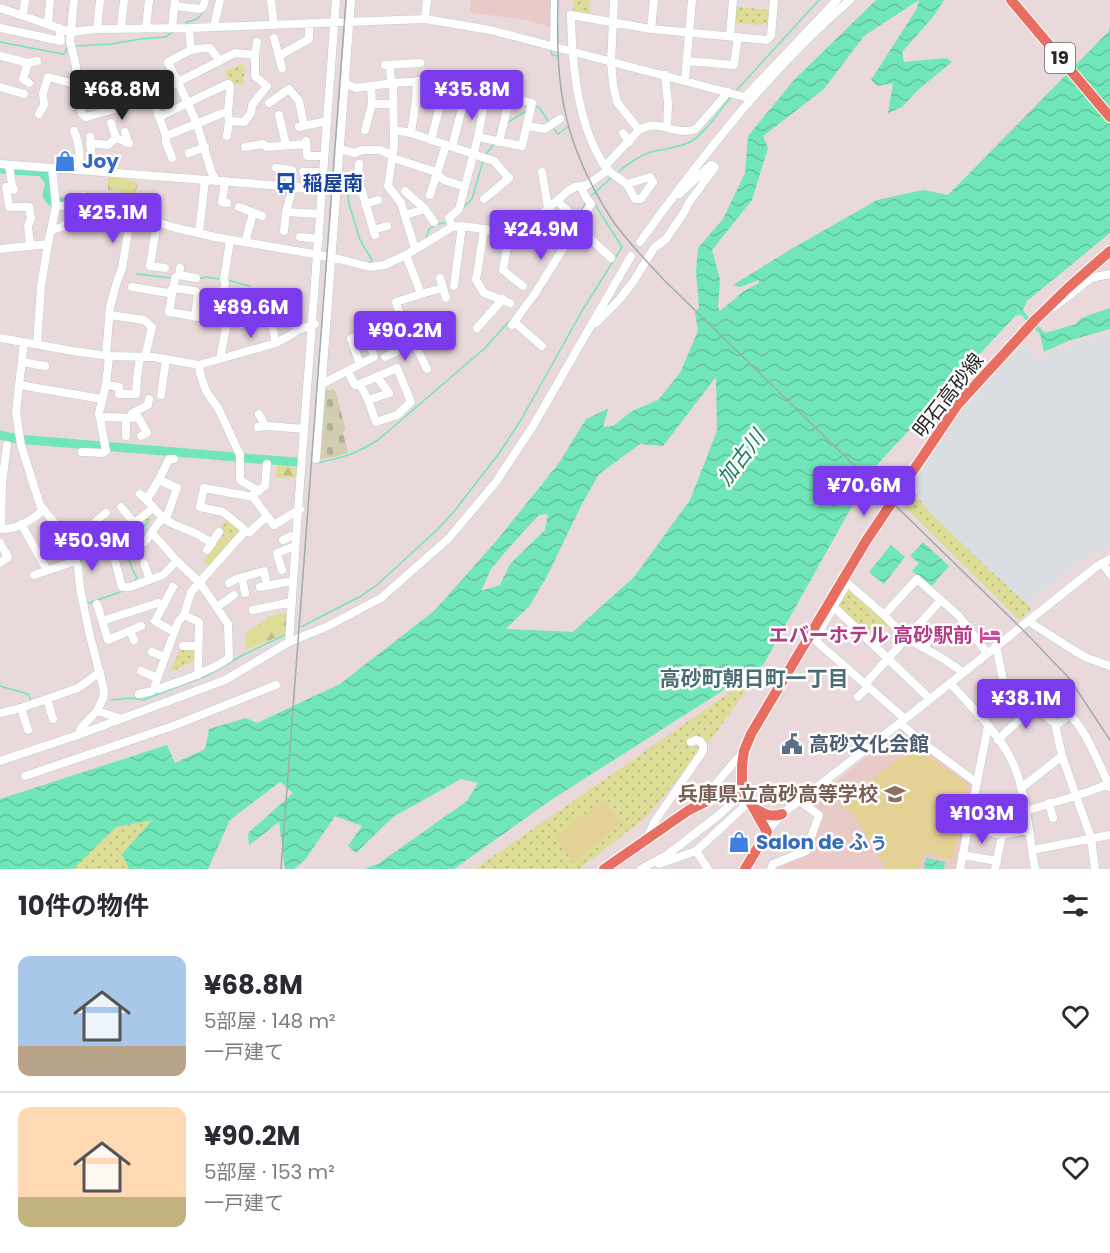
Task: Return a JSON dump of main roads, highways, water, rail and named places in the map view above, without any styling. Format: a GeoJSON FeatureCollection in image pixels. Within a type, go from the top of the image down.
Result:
{"type":"FeatureCollection","features":[{"type":"Feature","properties":{"kind":"main road","name":"19"},"geometry":{"type":"LineString","coordinates":[[1011,0],[1110,117]]}},
{"type":"Feature","properties":{"kind":"main road","name":"明石高砂線"},"geometry":{"type":"LineString","coordinates":[[745,869],[766,832],[744,791],[742,774],[744,751],[757,724],[845,581],[866,541],[958,405],[1010,346],[1069,287],[1110,251]]}},
{"type":"Feature","properties":{"kind":"main road"},"geometry":{"type":"LineString","coordinates":[[604,869],[689,810],[715,797],[744,791]]}},
{"type":"Feature","properties":{"kind":"main road"},"geometry":{"type":"LineString","coordinates":[[751,804],[764,814],[773,816],[782,814]]}},
{"type":"Feature","properties":{"kind":"water","name":"加古川"},"geometry":{"type":"Polygon","coordinates":[[[876,0],[919,0],[864,36],[824,89],[763,136],[768,148],[752,200],[712,250],[720,279],[718,307],[720,311],[744,291],[759,283],[759,280],[740,287],[733,285],[877,200],[923,190],[948,195],[1109,31],[1110,25],[1110,233],[1027,301],[1023,310],[1045,333],[1076,324],[1081,318],[1110,308],[1110,329],[1068,341],[1044,352],[1040,334],[1020,314],[1016,315],[873,469],[763,665],[551,800],[454,869],[364,869],[378,864],[467,801],[478,783],[461,779],[393,817],[356,853],[348,846],[362,826],[335,816],[305,860],[294,869],[285,869],[279,822],[249,845],[248,833],[293,793],[280,782],[230,820],[208,869],[129,869],[122,854],[152,820],[116,827],[73,869],[0,869],[0,799],[167,745],[175,763],[205,749],[209,729],[246,718],[257,723],[340,684],[434,611],[498,539],[559,463],[586,419],[608,409],[603,427],[613,426],[632,411],[658,400],[680,373],[698,331],[695,313],[699,307],[696,272],[698,248],[723,219],[745,173],[748,136],[794,80],[876,0]],[[716,377],[663,446],[640,444],[599,474],[530,605],[506,629],[573,632],[634,577],[690,500],[717,431],[716,377]],[[548,514],[539,515],[513,543],[491,569],[481,591],[500,585],[510,564],[545,530],[548,514]]]}},
{"type":"Feature","properties":{"kind":"water"},"geometry":{"type":"Polygon","coordinates":[[[919,0],[944,0],[933,17],[902,52],[904,62],[946,58],[952,62],[919,89],[902,107],[888,113],[893,83],[878,86],[871,80],[916,10],[919,0]]]}},
{"type":"Feature","properties":{"kind":"water"},"geometry":{"type":"Polygon","coordinates":[[[923,542],[949,566],[931,587],[912,571],[919,563],[910,556],[923,542]]]}},
{"type":"Feature","properties":{"kind":"water"},"geometry":{"type":"Polygon","coordinates":[[[891,545],[905,557],[884,584],[869,572],[891,545]]]}},
{"type":"Feature","properties":{"kind":"water"},"geometry":{"type":"Polygon","coordinates":[[[926,858],[945,862],[944,869],[924,869],[926,858]]]}},
{"type":"Feature","properties":{"kind":"waterway"},"geometry":{"type":"LineString","coordinates":[[735,92],[819,0]]}},
{"type":"Feature","properties":{"kind":"waterway"},"geometry":{"type":"LineString","coordinates":[[186,24],[198,18],[203,12]]}},
{"type":"Feature","properties":{"kind":"waterway"},"geometry":{"type":"LineString","coordinates":[[75,46],[165,37],[173,32]]}},
{"type":"Feature","properties":{"kind":"waterway"},"geometry":{"type":"LineString","coordinates":[[0,42],[63,54],[67,47]]}},
{"type":"Feature","properties":{"kind":"waterway"},"geometry":{"type":"LineString","coordinates":[[551,51],[552,55],[558,56]]}},
{"type":"Feature","properties":{"kind":"waterway"},"geometry":{"type":"LineString","coordinates":[[616,174],[641,156],[694,140],[732,96]]}},
{"type":"Feature","properties":{"kind":"waterway"},"geometry":{"type":"LineString","coordinates":[[534,106],[539,107],[548,121]]}},
{"type":"Feature","properties":{"kind":"waterway"},"geometry":{"type":"LineString","coordinates":[[507,123],[526,111]]}},
{"type":"Feature","properties":{"kind":"waterway"},"geometry":{"type":"LineString","coordinates":[[552,127],[558,134],[569,126]]}},
{"type":"Feature","properties":{"kind":"waterway"},"geometry":{"type":"LineString","coordinates":[[497,134],[498,129]]}},
{"type":"Feature","properties":{"kind":"waterway"},"geometry":{"type":"LineString","coordinates":[[486,154],[495,143]]}},
{"type":"Feature","properties":{"kind":"waterway"},"geometry":{"type":"LineString","coordinates":[[463,208],[472,199],[483,161]]}},
{"type":"Feature","properties":{"kind":"waterway"},"geometry":{"type":"LineString","coordinates":[[0,169],[42,172],[50,183],[47,195],[51,201],[112,202],[141,214]]}},
{"type":"Feature","properties":{"kind":"waterway"},"geometry":{"type":"LineString","coordinates":[[589,198],[612,177]]}},
{"type":"Feature","properties":{"kind":"waterway"},"geometry":{"type":"LineString","coordinates":[[344,181],[360,240],[372,260],[370,262]]}},
{"type":"Feature","properties":{"kind":"waterway"},"geometry":{"type":"LineString","coordinates":[[565,239],[586,202]]}},
{"type":"Feature","properties":{"kind":"waterway"},"geometry":{"type":"LineString","coordinates":[[301,627],[361,596],[377,585],[440,527],[500,452],[622,247],[594,203]]}},
{"type":"Feature","properties":{"kind":"waterway"},"geometry":{"type":"LineString","coordinates":[[541,221],[562,238]]}},
{"type":"Feature","properties":{"kind":"waterway"},"geometry":{"type":"LineString","coordinates":[[438,224],[448,222]]}},
{"type":"Feature","properties":{"kind":"waterway"},"geometry":{"type":"LineString","coordinates":[[426,239],[429,229],[434,226]]}},
{"type":"Feature","properties":{"kind":"waterway"},"geometry":{"type":"LineString","coordinates":[[137,274],[171,278]]}},
{"type":"Feature","properties":{"kind":"waterway"},"geometry":{"type":"LineString","coordinates":[[198,279],[206,277],[220,279]]}},
{"type":"Feature","properties":{"kind":"waterway"},"geometry":{"type":"LineString","coordinates":[[227,280],[250,286]]}},
{"type":"Feature","properties":{"kind":"waterway"},"geometry":{"type":"LineString","coordinates":[[316,463],[348,455],[378,440],[485,348],[514,316]]}},
{"type":"Feature","properties":{"kind":"waterway"},"geometry":{"type":"LineString","coordinates":[[0,435],[17,439],[236,457]]}},
{"type":"Feature","properties":{"kind":"waterway"},"geometry":{"type":"LineString","coordinates":[[244,458],[297,462]]}},
{"type":"Feature","properties":{"kind":"waterway"},"geometry":{"type":"LineString","coordinates":[[115,549],[131,541],[150,519]]}},
{"type":"Feature","properties":{"kind":"waterway"},"geometry":{"type":"LineString","coordinates":[[124,547],[137,577],[134,582]]}},
{"type":"Feature","properties":{"kind":"waterway"},"geometry":{"type":"LineString","coordinates":[[80,560],[107,550]]}},
{"type":"Feature","properties":{"kind":"waterway"},"geometry":{"type":"LineString","coordinates":[[86,604],[123,591]]}},
{"type":"Feature","properties":{"kind":"waterway"},"geometry":{"type":"LineString","coordinates":[[111,700],[133,698],[143,700],[206,676],[287,634]]}},
{"type":"Feature","properties":{"kind":"waterway"},"geometry":{"type":"LineString","coordinates":[[0,686],[28,694],[31,700]]}},
{"type":"Feature","properties":{"kind":"railway"},"geometry":{"type":"LineString","coordinates":[[281,869],[346,0]]}},
{"type":"Feature","properties":{"kind":"railway"},"geometry":{"type":"LineString","coordinates":[[558,0],[559,75],[567,120],[586,174],[615,224],[664,280],[1023,630],[1069,678],[1110,740]]}},
{"type":"Feature","properties":{"kind":"place","name":"Joy"},"geometry":{"type":"Point","coordinates":[65,161]}},
{"type":"Feature","properties":{"kind":"place","name":"稲屋南"},"geometry":{"type":"Point","coordinates":[286,183]}},
{"type":"Feature","properties":{"kind":"place","name":"エバーホテル 高砂駅前"},"geometry":{"type":"Point","coordinates":[990,635]}},
{"type":"Feature","properties":{"kind":"place","name":"高砂文化会館"},"geometry":{"type":"Point","coordinates":[792,744]}},
{"type":"Feature","properties":{"kind":"place","name":"兵庫県立高砂高等学校"},"geometry":{"type":"Point","coordinates":[895,794]}},
{"type":"Feature","properties":{"kind":"place","name":"Salon de ふぅ"},"geometry":{"type":"Point","coordinates":[739,842]}},
{"type":"Feature","properties":{"kind":"district","name":"高砂町朝日町一丁目"},"geometry":{"type":"Point","coordinates":[754,679]}}]}
